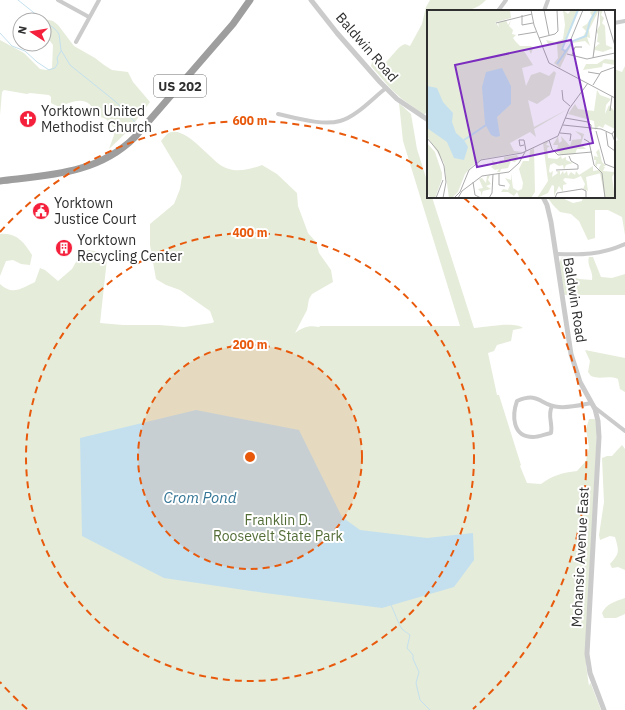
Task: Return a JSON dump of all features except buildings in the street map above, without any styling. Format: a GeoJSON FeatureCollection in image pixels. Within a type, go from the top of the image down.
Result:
{"type":"FeatureCollection","features":[{"type":"Feature","properties":{"kind":"highway","name":"US 202"},"geometry":{"type":"LineString","coordinates":[[0,182],[60,174],[81,169],[102,162],[125,147],[200,64],[233,24],[250,0]]}},
{"type":"Feature","properties":{"kind":"street"},"geometry":{"type":"LineString","coordinates":[[58,0],[89,17]]}},
{"type":"Feature","properties":{"kind":"street"},"geometry":{"type":"LineString","coordinates":[[76,42],[99,0]]}},
{"type":"Feature","properties":{"kind":"street","name":"Baldwin Road"},"geometry":{"type":"LineString","coordinates":[[311,0],[341,38],[386,88],[405,105],[427,119]]}},
{"type":"Feature","properties":{"kind":"street"},"geometry":{"type":"LineString","coordinates":[[499,10],[506,0]]}},
{"type":"Feature","properties":{"kind":"street"},"geometry":{"type":"LineString","coordinates":[[544,10],[548,0]]}},
{"type":"Feature","properties":{"kind":"street"},"geometry":{"type":"LineString","coordinates":[[615,23],[625,21]]}},
{"type":"Feature","properties":{"kind":"street"},"geometry":{"type":"LineString","coordinates":[[278,114],[319,122],[341,121],[360,110],[386,88]]}},
{"type":"Feature","properties":{"kind":"street","name":"Baldwin Road"},"geometry":{"type":"LineString","coordinates":[[543,198],[550,217],[571,354],[580,382],[593,405],[625,432]]}},
{"type":"Feature","properties":{"kind":"street"},"geometry":{"type":"LineString","coordinates":[[556,254],[592,254],[614,249],[625,244]]}},
{"type":"Feature","properties":{"kind":"street"},"geometry":{"type":"LineString","coordinates":[[552,406],[549,412],[552,427],[551,433],[534,437],[523,435],[517,429],[514,411],[517,401],[525,398],[533,397],[560,408],[593,405]]}},
{"type":"Feature","properties":{"kind":"street","name":"Mohansic Avenue East"},"geometry":{"type":"LineString","coordinates":[[593,405],[598,420],[599,436],[587,654],[590,673],[604,710]]}},
{"type":"Feature","properties":{"kind":"green space"},"geometry":{"type":"Polygon","coordinates":[[[430,0],[486,0],[480,5],[469,10],[427,10],[427,111],[424,115],[391,89],[371,66],[372,62],[375,60],[385,63],[402,45],[405,44],[410,46],[422,24],[426,7],[430,0]]]}},
{"type":"Feature","properties":{"kind":"green space"},"geometry":{"type":"Polygon","coordinates":[[[52,21],[58,25],[74,46],[112,70],[128,72],[133,82],[150,102],[129,130],[109,149],[114,135],[114,128],[106,119],[95,115],[93,108],[85,102],[75,101],[59,107],[51,103],[51,97],[49,95],[27,94],[4,90],[2,92],[0,115],[0,40],[12,46],[12,52],[22,52],[40,69],[46,70],[52,68],[52,21]]]}},
{"type":"Feature","properties":{"kind":"green space"},"geometry":{"type":"Polygon","coordinates":[[[625,66],[625,235],[622,217],[608,210],[595,210],[595,238],[588,240],[579,221],[571,214],[560,212],[548,198],[562,198],[573,203],[582,201],[583,198],[615,198],[615,142],[618,140],[615,135],[615,69],[622,72],[625,66]]]}},
{"type":"Feature","properties":{"kind":"green space","name":"Franklin D. Roosevelt State Park"},"geometry":{"type":"Polygon","coordinates":[[[399,103],[411,114],[417,149],[427,181],[427,198],[432,198],[474,328],[514,325],[523,328],[513,330],[511,341],[497,345],[494,351],[488,353],[497,395],[499,395],[521,465],[520,466],[527,483],[541,484],[558,475],[577,471],[586,461],[589,447],[586,429],[589,419],[596,419],[597,431],[586,665],[589,686],[590,683],[601,710],[0,710],[0,284],[9,290],[18,290],[35,282],[40,268],[45,270],[58,281],[72,269],[80,255],[88,250],[100,252],[107,259],[100,323],[184,327],[214,322],[210,311],[180,290],[166,285],[156,279],[150,245],[150,224],[174,204],[180,189],[182,176],[161,141],[167,134],[174,132],[190,138],[220,165],[226,168],[240,170],[262,165],[277,174],[297,193],[298,206],[308,233],[316,242],[319,253],[331,270],[333,282],[312,294],[309,299],[307,310],[295,333],[309,326],[460,326],[403,141],[399,103]]]}},
{"type":"Feature","properties":{"kind":"green space"},"geometry":{"type":"Polygon","coordinates":[[[0,234],[15,236],[23,242],[32,255],[30,265],[21,264],[13,260],[6,261],[0,276],[0,234]]]}},
{"type":"Feature","properties":{"kind":"green space"},"geometry":{"type":"Polygon","coordinates":[[[562,257],[567,261],[571,276],[579,279],[592,280],[592,274],[588,263],[589,257],[593,257],[601,277],[612,278],[625,274],[625,295],[563,295],[559,263],[562,257]]]}},
{"type":"Feature","properties":{"kind":"green space"},"geometry":{"type":"Polygon","coordinates":[[[585,350],[625,358],[625,392],[620,389],[618,379],[611,377],[598,378],[591,376],[588,372],[590,361],[585,350]]]}},
{"type":"Feature","properties":{"kind":"green space"},"geometry":{"type":"Polygon","coordinates":[[[622,445],[625,449],[625,570],[618,567],[612,568],[610,564],[618,552],[615,537],[610,536],[600,540],[599,535],[604,502],[602,458],[612,456],[622,445]]]}},
{"type":"Feature","properties":{"kind":"green space"},"geometry":{"type":"Polygon","coordinates":[[[625,598],[625,614],[616,618],[604,618],[602,613],[606,607],[625,598]]]}},
{"type":"Feature","properties":{"kind":"water","name":"Crom Pond"},"geometry":{"type":"Polygon","coordinates":[[[196,410],[299,430],[342,517],[360,530],[427,538],[473,533],[474,560],[454,587],[382,608],[164,578],[82,536],[80,438],[196,410]]]}},
{"type":"Feature","properties":{"kind":"waterway"},"geometry":{"type":"LineString","coordinates":[[18,0],[33,12]]}},
{"type":"Feature","properties":{"kind":"waterway"},"geometry":{"type":"LineString","coordinates":[[52,27],[59,34],[61,50],[70,65],[116,102],[136,123]]}},
{"type":"Feature","properties":{"kind":"waterway"},"geometry":{"type":"LineString","coordinates":[[0,33],[12,46],[25,51],[49,70],[55,68],[58,63],[57,58],[61,51]]}},
{"type":"Feature","properties":{"kind":"waterway"},"geometry":{"type":"LineString","coordinates":[[391,605],[402,629],[410,635],[407,648],[413,655],[413,659],[419,672],[416,683],[420,700],[430,710]]}},
{"type":"Feature","properties":{"kind":"place","name":"Yorktown United Methodist Church"},"geometry":{"type":"Point","coordinates":[28,119]}},
{"type":"Feature","properties":{"kind":"place","name":"Yorktown Justice Court"},"geometry":{"type":"Point","coordinates":[41,211]}},
{"type":"Feature","properties":{"kind":"place","name":"Yorktown Recycling Center"},"geometry":{"type":"Point","coordinates":[64,248]}}]}
